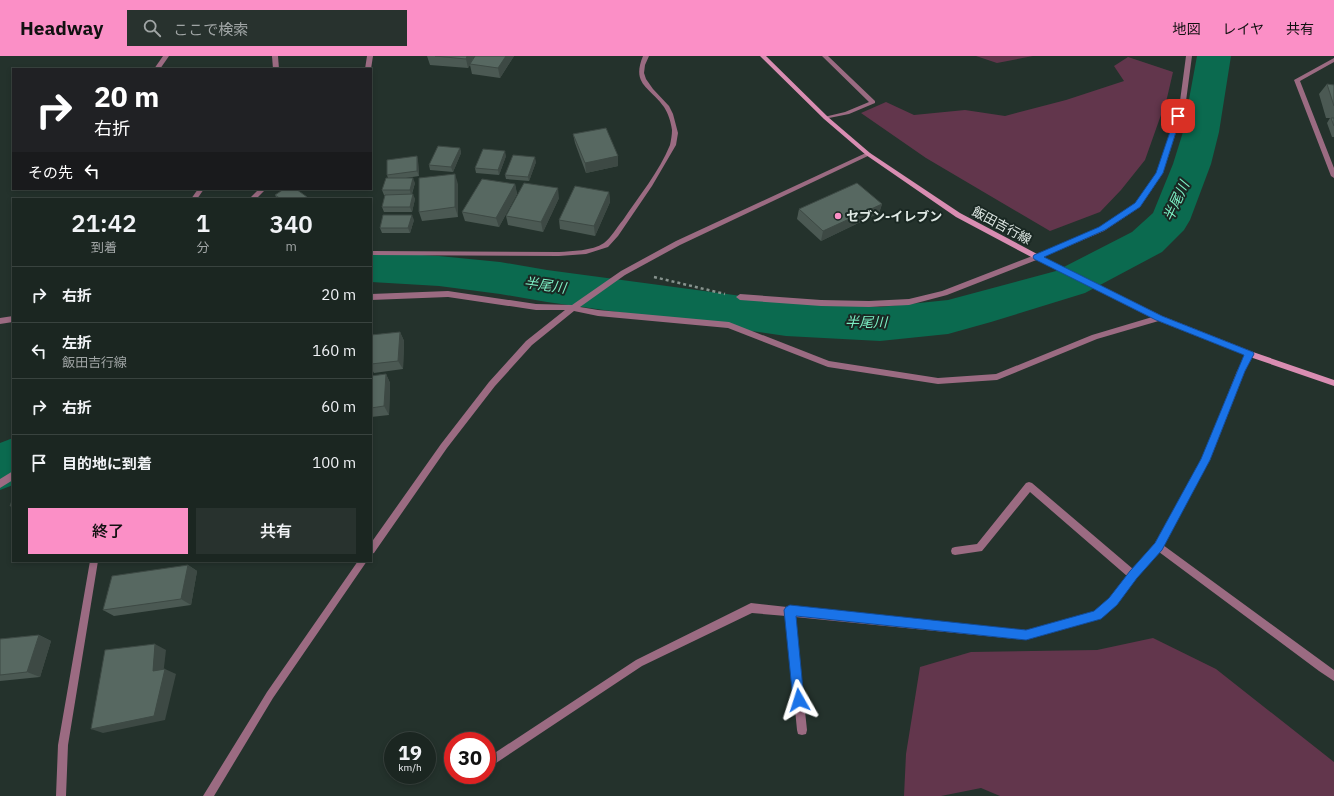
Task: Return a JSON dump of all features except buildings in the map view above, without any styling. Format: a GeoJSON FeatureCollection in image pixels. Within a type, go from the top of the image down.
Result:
{"type":"FeatureCollection","features":[{"type":"Feature","properties":{"kind":"main road","name":"飯田吉行線"},"geometry":{"type":"LineString","coordinates":[[763,56],[826,118],[868,154],[958,215],[1037,257],[1159,318],[1250,354],[1334,383]]}},
{"type":"Feature","properties":{"kind":"street"},"geometry":{"type":"LineString","coordinates":[[158,68],[166,56]]}},
{"type":"Feature","properties":{"kind":"street"},"geometry":{"type":"LineString","coordinates":[[274,56],[276,68]]}},
{"type":"Feature","properties":{"kind":"street"},"geometry":{"type":"LineString","coordinates":[[368,68],[370,56]]}},
{"type":"Feature","properties":{"kind":"street"},"geometry":{"type":"LineString","coordinates":[[372,253],[559,254],[586,252],[606,245],[616,234],[660,166],[675,139],[676,128],[667,108],[646,86],[642,77],[641,65],[646,56]]}},
{"type":"Feature","properties":{"kind":"street"},"geometry":{"type":"LineString","coordinates":[[825,56],[873,102],[847,113],[826,118]]}},
{"type":"Feature","properties":{"kind":"street"},"geometry":{"type":"LineString","coordinates":[[740,297],[822,304],[909,302],[944,293],[1037,257],[1102,229],[1138,205],[1160,173],[1183,101],[1189,56]]}},
{"type":"Feature","properties":{"kind":"street"},"geometry":{"type":"LineString","coordinates":[[1334,60],[1298,80],[1334,176]]}},
{"type":"Feature","properties":{"kind":"street"},"geometry":{"type":"LineString","coordinates":[[372,549],[444,446],[492,384],[529,343],[573,308],[623,273],[678,243],[831,173],[868,154]]}},
{"type":"Feature","properties":{"kind":"street"},"geometry":{"type":"LineString","coordinates":[[253,198],[262,190]]}},
{"type":"Feature","properties":{"kind":"street"},"geometry":{"type":"LineString","coordinates":[[372,297],[448,294],[536,307],[573,308],[598,313],[730,325],[828,364],[938,381],[997,377],[1095,337],[1159,318]]}},
{"type":"Feature","properties":{"kind":"street"},"geometry":{"type":"LineString","coordinates":[[0,321],[12,319]]}},
{"type":"Feature","properties":{"kind":"street"},"geometry":{"type":"LineString","coordinates":[[496,758],[639,663],[751,608],[790,610],[1026,635],[1097,616],[1113,602],[1133,575],[1158,546],[1206,460],[1241,371],[1250,354]]}},
{"type":"Feature","properties":{"kind":"street"},"geometry":{"type":"LineString","coordinates":[[0,484],[12,476]]}},
{"type":"Feature","properties":{"kind":"street"},"geometry":{"type":"LineString","coordinates":[[955,551],[978,548],[1029,486],[1133,575]]}},
{"type":"Feature","properties":{"kind":"street"},"geometry":{"type":"LineString","coordinates":[[1158,546],[1334,676]]}},
{"type":"Feature","properties":{"kind":"street"},"geometry":{"type":"LineString","coordinates":[[61,796],[63,745],[94,562]]}},
{"type":"Feature","properties":{"kind":"street"},"geometry":{"type":"LineString","coordinates":[[208,796],[270,695],[362,562]]}},
{"type":"Feature","properties":{"kind":"street"},"geometry":{"type":"LineString","coordinates":[[790,610],[802,730]]}},
{"type":"Feature","properties":{"kind":"path"},"geometry":{"type":"LineString","coordinates":[[651,276],[740,297]]}},
{"type":"Feature","properties":{"kind":"shaded area"},"geometry":{"type":"Polygon","coordinates":[[[976,56],[1033,56],[997,63],[976,56]]]}},
{"type":"Feature","properties":{"kind":"shaded area"},"geometry":{"type":"Polygon","coordinates":[[[1128,57],[1173,72],[1167,98],[1145,160],[1121,190],[1100,212],[1050,231],[926,158],[861,113],[886,102],[914,115],[965,110],[1005,116],[1066,100],[1124,81],[1114,66],[1128,57]]]}},
{"type":"Feature","properties":{"kind":"shaded area"},"geometry":{"type":"Polygon","coordinates":[[[1153,638],[1216,669],[1334,762],[1334,796],[1000,796],[981,788],[941,796],[904,796],[906,754],[920,667],[971,652],[1097,650],[1153,638]]]}},
{"type":"Feature","properties":{"kind":"waterway","name":"半尾川"},"geometry":{"type":"LineString","coordinates":[[372,267],[439,271],[500,278],[547,286],[786,319],[880,324],[948,317],[991,306],[1070,282],[1147,242],[1170,220],[1192,164],[1201,132],[1214,56]]}},
{"type":"Feature","properties":{"kind":"waterway","name":"半尾川"},"geometry":{"type":"LineString","coordinates":[[0,468],[12,461]]}},
{"type":"Feature","properties":{"kind":"place","name":"セブン-イレブン"},"geometry":{"type":"Point","coordinates":[838,216]}},
{"type":"Feature","properties":{"kind":"route"},"geometry":{"type":"LineString","coordinates":[[799,700],[790,610],[1026,635],[1097,616],[1113,602],[1133,575],[1158,546],[1206,460],[1241,371],[1250,354],[1159,318],[1037,257],[1102,229],[1138,205],[1160,173],[1178,116]]}}]}
